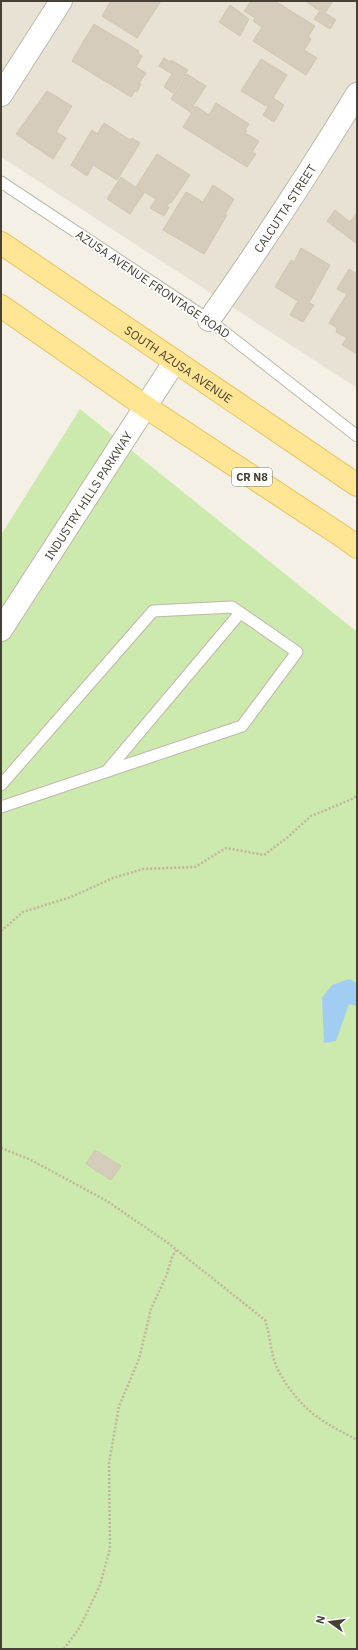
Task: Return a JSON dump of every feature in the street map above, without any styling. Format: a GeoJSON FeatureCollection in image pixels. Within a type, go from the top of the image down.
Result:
{"type":"FeatureCollection","features":[{"type":"Feature","properties":{"kind":"main road","name":"SOUTH AZUSA AVENUE"},"geometry":{"type":"LineString","coordinates":[[1,243],[357,485]]}},
{"type":"Feature","properties":{"kind":"main road","name":"CR N8"},"geometry":{"type":"LineString","coordinates":[[1,306],[146,407],[357,547]]}},
{"type":"Feature","properties":{"kind":"street"},"geometry":{"type":"LineString","coordinates":[[1,95],[61,1]]}},
{"type":"Feature","properties":{"kind":"street","name":"CALCUTTA STREET"},"geometry":{"type":"LineString","coordinates":[[209,320],[306,178],[357,94]]}},
{"type":"Feature","properties":{"kind":"street","name":"INDUSTRY HILLS PARKWAY"},"geometry":{"type":"LineString","coordinates":[[1,630],[175,361]]}},
{"type":"Feature","properties":{"kind":"lane","name":"AZUSA AVENUE FRONTAGE ROAD"},"geometry":{"type":"LineString","coordinates":[[1,182],[209,320],[357,436]]}},
{"type":"Feature","properties":{"kind":"lane"},"geometry":{"type":"LineString","coordinates":[[1,785],[153,611],[232,607],[297,652],[242,726],[1,807]]}},
{"type":"Feature","properties":{"kind":"lane"},"geometry":{"type":"LineString","coordinates":[[108,771],[240,613]]}},
{"type":"Feature","properties":{"kind":"path"},"geometry":{"type":"LineString","coordinates":[[1,931],[23,912],[70,898],[113,878],[143,869],[195,867],[226,848],[264,855],[288,837],[311,816],[357,796]]}},
{"type":"Feature","properties":{"kind":"path"},"geometry":{"type":"LineString","coordinates":[[1,1148],[31,1160],[107,1201],[176,1250],[265,1320],[270,1334],[275,1362],[286,1384],[303,1404],[318,1418],[357,1440]]}},
{"type":"Feature","properties":{"kind":"path"},"geometry":{"type":"LineString","coordinates":[[64,1649],[80,1627],[100,1585],[110,1550],[109,1463],[118,1406],[139,1359],[151,1309],[176,1250]]}},
{"type":"Feature","properties":{"kind":"shaded area"},"geometry":{"type":"Polygon","coordinates":[[[1,1],[357,1],[357,388],[1,157],[1,1]]]}},
{"type":"Feature","properties":{"kind":"green space"},"geometry":{"type":"Polygon","coordinates":[[[80,409],[357,632],[357,1649],[1,1649],[1,535],[80,409]]]}},
{"type":"Feature","properties":{"kind":"water"},"geometry":{"type":"Polygon","coordinates":[[[349,979],[357,983],[357,1006],[349,1004],[336,1041],[324,1043],[322,998],[332,985],[349,979]]]}},
{"type":"Feature","properties":{"kind":"building"},"geometry":{"type":"Polygon","coordinates":[[[111,1],[161,1],[137,38],[102,16],[111,1]]]}},
{"type":"Feature","properties":{"kind":"building"},"geometry":{"type":"Polygon","coordinates":[[[251,1],[275,1],[315,26],[308,37],[311,39],[304,50],[317,58],[306,75],[253,41],[262,27],[253,21],[255,18],[244,11],[251,1]]]}},
{"type":"Feature","properties":{"kind":"building"},"geometry":{"type":"Polygon","coordinates":[[[305,1],[333,1],[325,13],[336,20],[330,29],[314,19],[320,11],[305,1]]]}},
{"type":"Feature","properties":{"kind":"building"},"geometry":{"type":"Polygon","coordinates":[[[230,5],[249,19],[240,36],[219,22],[230,5]]]}},
{"type":"Feature","properties":{"kind":"building"},"geometry":{"type":"Polygon","coordinates":[[[94,24],[139,51],[138,53],[142,56],[136,67],[146,73],[139,83],[141,84],[137,92],[135,91],[131,97],[72,61],[94,24]]]}},
{"type":"Feature","properties":{"kind":"building"},"geometry":{"type":"Polygon","coordinates":[[[164,58],[170,62],[171,60],[188,70],[173,93],[164,87],[172,74],[159,66],[164,58]]]}},
{"type":"Feature","properties":{"kind":"building"},"geometry":{"type":"Polygon","coordinates":[[[261,59],[287,75],[273,98],[284,105],[274,122],[263,115],[268,107],[241,91],[261,59]]]}},
{"type":"Feature","properties":{"kind":"building"},"geometry":{"type":"Polygon","coordinates":[[[187,74],[206,86],[193,106],[195,108],[196,106],[209,115],[216,103],[249,124],[245,130],[247,131],[245,133],[259,141],[252,152],[256,154],[247,167],[183,127],[192,113],[171,99],[187,74]]]}},
{"type":"Feature","properties":{"kind":"building"},"geometry":{"type":"Polygon","coordinates":[[[47,91],[72,106],[56,132],[66,138],[53,159],[16,134],[47,91]]]}},
{"type":"Feature","properties":{"kind":"building"},"geometry":{"type":"Polygon","coordinates":[[[104,123],[130,140],[132,138],[140,143],[117,180],[93,165],[87,176],[71,165],[92,130],[97,134],[104,123]]]}},
{"type":"Feature","properties":{"kind":"building"},"geometry":{"type":"Polygon","coordinates":[[[157,154],[190,175],[171,203],[170,202],[167,206],[169,207],[164,216],[150,208],[156,199],[136,187],[157,154]]]}},
{"type":"Feature","properties":{"kind":"building"},"geometry":{"type":"Polygon","coordinates":[[[121,177],[144,193],[130,214],[107,199],[121,177]]]}},
{"type":"Feature","properties":{"kind":"building"},"geometry":{"type":"Polygon","coordinates":[[[213,185],[234,199],[225,214],[227,215],[204,254],[163,230],[186,192],[203,202],[213,185]]]}},
{"type":"Feature","properties":{"kind":"building"},"geometry":{"type":"Polygon","coordinates":[[[335,210],[350,222],[357,212],[357,244],[327,221],[335,210]]]}},
{"type":"Feature","properties":{"kind":"building"},"geometry":{"type":"Polygon","coordinates":[[[301,248],[330,265],[309,303],[314,305],[303,322],[290,315],[298,301],[275,287],[291,260],[294,262],[301,248]]]}},
{"type":"Feature","properties":{"kind":"building"},"geometry":{"type":"Polygon","coordinates":[[[349,269],[357,274],[357,354],[342,345],[347,338],[336,332],[337,328],[329,323],[347,294],[337,289],[349,269]]]}},
{"type":"Feature","properties":{"kind":"building"},"geometry":{"type":"Polygon","coordinates":[[[95,1150],[121,1166],[111,1180],[86,1164],[95,1150]]]}}]}
